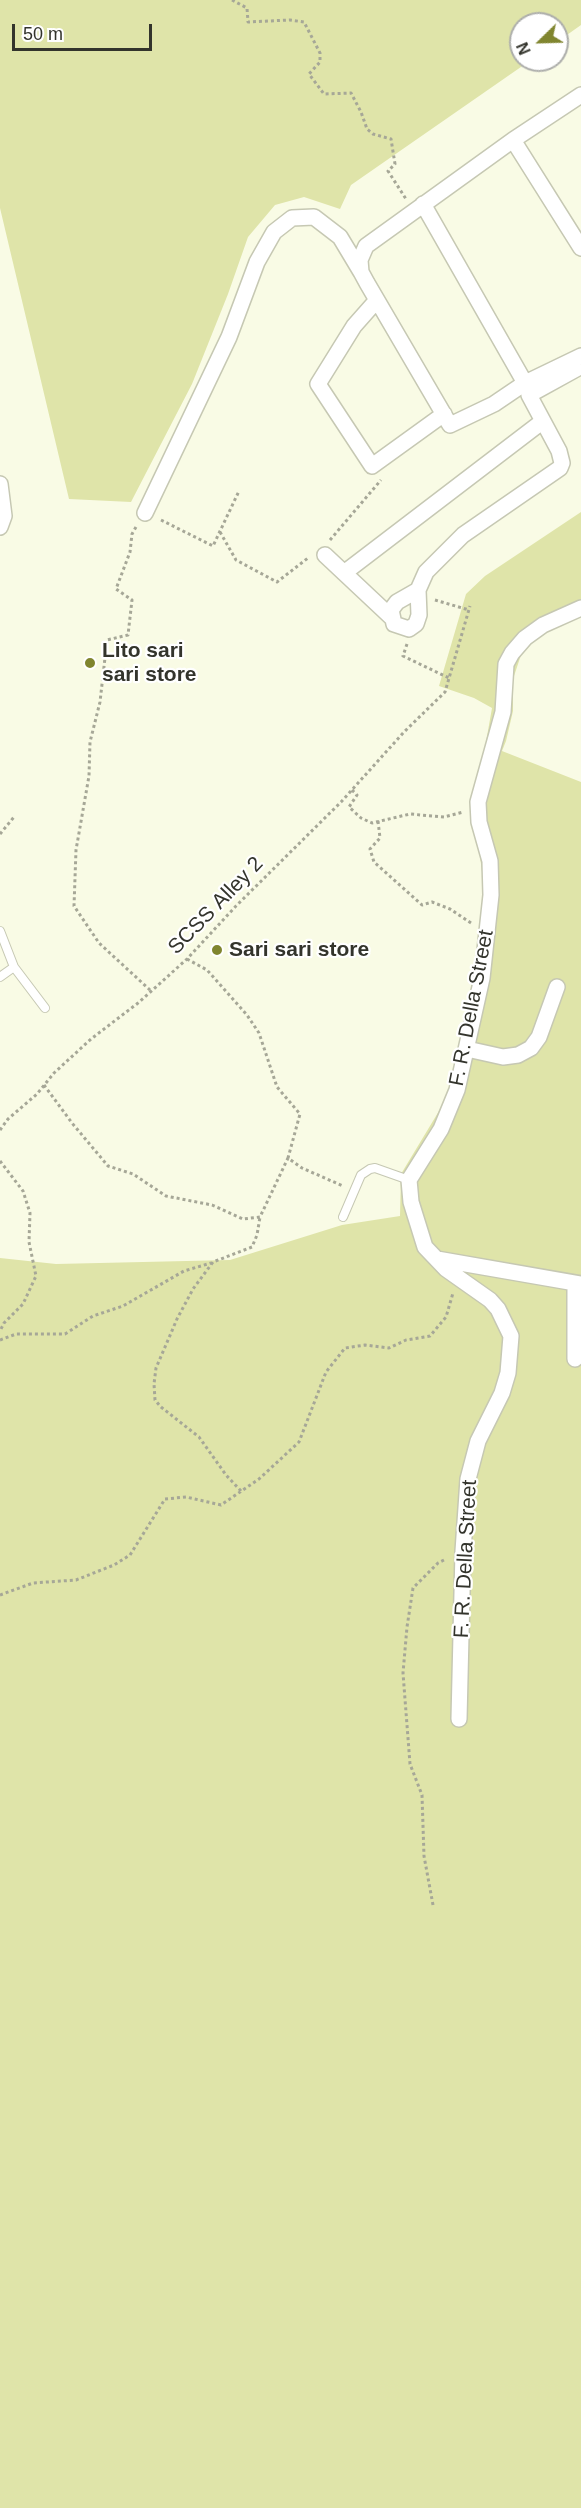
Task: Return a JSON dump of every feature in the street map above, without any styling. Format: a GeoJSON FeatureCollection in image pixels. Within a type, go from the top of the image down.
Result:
{"type":"FeatureCollection","features":[{"type":"Feature","properties":{"kind":"street"},"geometry":{"type":"LineString","coordinates":[[361,272],[360,260],[366,246],[513,140],[581,95]]}},
{"type":"Feature","properties":{"kind":"street"},"geometry":{"type":"LineString","coordinates":[[513,140],[581,248]]}},
{"type":"Feature","properties":{"kind":"street"},"geometry":{"type":"LineString","coordinates":[[418,207],[525,383]]}},
{"type":"Feature","properties":{"kind":"street"},"geometry":{"type":"LineString","coordinates":[[145,513],[229,337],[256,262],[274,232],[292,218],[314,217],[340,237],[450,424],[494,404],[525,383],[581,356]]}},
{"type":"Feature","properties":{"kind":"street"},"geometry":{"type":"LineString","coordinates":[[377,300],[354,326],[318,384],[372,466],[444,414]]}},
{"type":"Feature","properties":{"kind":"street"},"geometry":{"type":"LineString","coordinates":[[418,593],[397,602],[391,610],[394,624],[401,628],[414,627],[419,615],[418,593],[426,572],[463,535],[560,468],[561,457],[529,395],[581,367]]}},
{"type":"Feature","properties":{"kind":"street"},"geometry":{"type":"LineString","coordinates":[[344,573],[543,421]]}},
{"type":"Feature","properties":{"kind":"street"},"geometry":{"type":"LineString","coordinates":[[0,484],[4,516],[0,527]]}},
{"type":"Feature","properties":{"kind":"street"},"geometry":{"type":"LineString","coordinates":[[321,551],[391,617]]}},
{"type":"Feature","properties":{"kind":"street","name":"F. R. Della Street"},"geometry":{"type":"LineString","coordinates":[[459,1719],[463,1551],[468,1479],[478,1441],[502,1393],[511,1336],[498,1309],[434,1258],[425,1247],[418,1231],[411,1202],[409,1180],[441,1129],[457,1090],[482,978],[491,895],[490,861],[477,811],[503,712],[504,675],[512,653],[525,638],[543,626],[581,608]]}},
{"type":"Feature","properties":{"kind":"street"},"geometry":{"type":"LineString","coordinates":[[467,1049],[503,1057],[518,1055],[531,1048],[539,1037],[557,987]]}},
{"type":"Feature","properties":{"kind":"street"},"geometry":{"type":"LineString","coordinates":[[434,1258],[578,1284],[575,1359]]}},
{"type":"Feature","properties":{"kind":"lane"},"geometry":{"type":"LineString","coordinates":[[0,931],[14,967],[45,1008]]}},
{"type":"Feature","properties":{"kind":"lane"},"geometry":{"type":"LineString","coordinates":[[0,977],[14,967]]}},
{"type":"Feature","properties":{"kind":"lane"},"geometry":{"type":"LineString","coordinates":[[343,1217],[361,1175],[370,1169],[375,1168],[409,1180]]}},
{"type":"Feature","properties":{"kind":"path"},"geometry":{"type":"LineString","coordinates":[[232,0],[247,8],[248,22],[290,20],[304,22],[320,53],[320,62],[309,74],[324,94],[351,93],[367,129],[372,134],[391,139],[395,164],[388,171],[418,207]]}},
{"type":"Feature","properties":{"kind":"path"},"geometry":{"type":"LineString","coordinates":[[220,532],[236,560],[277,582],[321,551],[382,481],[372,466]]}},
{"type":"Feature","properties":{"kind":"path"},"geometry":{"type":"LineString","coordinates":[[150,990],[99,943],[74,906],[76,850],[89,776],[90,742],[100,702],[107,640],[128,635],[132,600],[116,589],[130,552],[132,534],[145,513],[213,546],[239,491]]}},
{"type":"Feature","properties":{"kind":"path"},"geometry":{"type":"LineString","coordinates":[[403,656],[449,678],[469,608],[418,593]]}},
{"type":"Feature","properties":{"kind":"path","name":"SCSS Alley 2"},"geometry":{"type":"LineString","coordinates":[[0,1130],[66,1062],[131,1010],[150,990],[187,959],[445,692],[449,678]]}},
{"type":"Feature","properties":{"kind":"path"},"geometry":{"type":"LineString","coordinates":[[352,790],[357,795],[349,807],[361,818],[372,823],[410,814],[444,817],[477,811]]}},
{"type":"Feature","properties":{"kind":"path"},"geometry":{"type":"LineString","coordinates":[[0,834],[14,817]]}},
{"type":"Feature","properties":{"kind":"path"},"geometry":{"type":"LineString","coordinates":[[378,821],[380,838],[370,849],[374,862],[422,905],[432,902],[450,909],[487,934]]}},
{"type":"Feature","properties":{"kind":"path"},"geometry":{"type":"LineString","coordinates":[[0,1340],[16,1334],[65,1334],[93,1316],[123,1306],[184,1271],[252,1247],[260,1217],[288,1158],[300,1114],[277,1087],[259,1033],[248,1015],[207,970],[187,959]]}},
{"type":"Feature","properties":{"kind":"path"},"geometry":{"type":"LineString","coordinates":[[44,1085],[108,1166],[133,1174],[166,1196],[212,1204],[243,1219],[260,1217]]}},
{"type":"Feature","properties":{"kind":"path"},"geometry":{"type":"LineString","coordinates":[[288,1158],[302,1168],[353,1191]]}},
{"type":"Feature","properties":{"kind":"path"},"geometry":{"type":"LineString","coordinates":[[0,1161],[23,1191],[30,1213],[29,1242],[36,1276],[23,1304],[4,1323],[0,1331]]}},
{"type":"Feature","properties":{"kind":"path"},"geometry":{"type":"LineString","coordinates":[[213,1262],[193,1289],[177,1319],[156,1368],[153,1384],[155,1400],[199,1437],[226,1475],[241,1491]]}},
{"type":"Feature","properties":{"kind":"path"},"geometry":{"type":"LineString","coordinates":[[0,1595],[33,1583],[76,1580],[114,1565],[130,1555],[165,1499],[186,1497],[221,1504],[241,1491],[259,1479],[299,1442],[326,1372],[345,1348],[365,1345],[388,1348],[406,1340],[430,1336],[446,1317],[452,1293],[471,1286]]}},
{"type":"Feature","properties":{"kind":"path"},"geometry":{"type":"LineString","coordinates":[[433,1905],[424,1856],[422,1795],[410,1764],[408,1745],[403,1673],[406,1627],[413,1588],[438,1563],[463,1551]]}},
{"type":"Feature","properties":{"kind":"green space"},"geometry":{"type":"Polygon","coordinates":[[[0,0],[581,0],[581,25],[569,34],[569,12],[509,12],[509,72],[514,72],[351,185],[340,209],[304,197],[275,205],[248,237],[192,384],[131,502],[69,499],[0,208],[0,0]]]}},
{"type":"Feature","properties":{"kind":"green space"},"geometry":{"type":"Polygon","coordinates":[[[581,512],[581,614],[534,639],[522,652],[513,679],[513,711],[502,751],[581,782],[581,2508],[0,2508],[0,1258],[56,1264],[230,1260],[342,1225],[400,1216],[401,1174],[453,1084],[463,1047],[482,920],[482,872],[477,833],[480,776],[492,708],[474,698],[439,686],[466,594],[485,576],[581,512]]]}},
{"type":"Feature","properties":{"kind":"place","name":"Lito sari sari store"},"geometry":{"type":"Point","coordinates":[90,663]}},
{"type":"Feature","properties":{"kind":"place","name":"Sari sari store"},"geometry":{"type":"Point","coordinates":[217,950]}}]}
